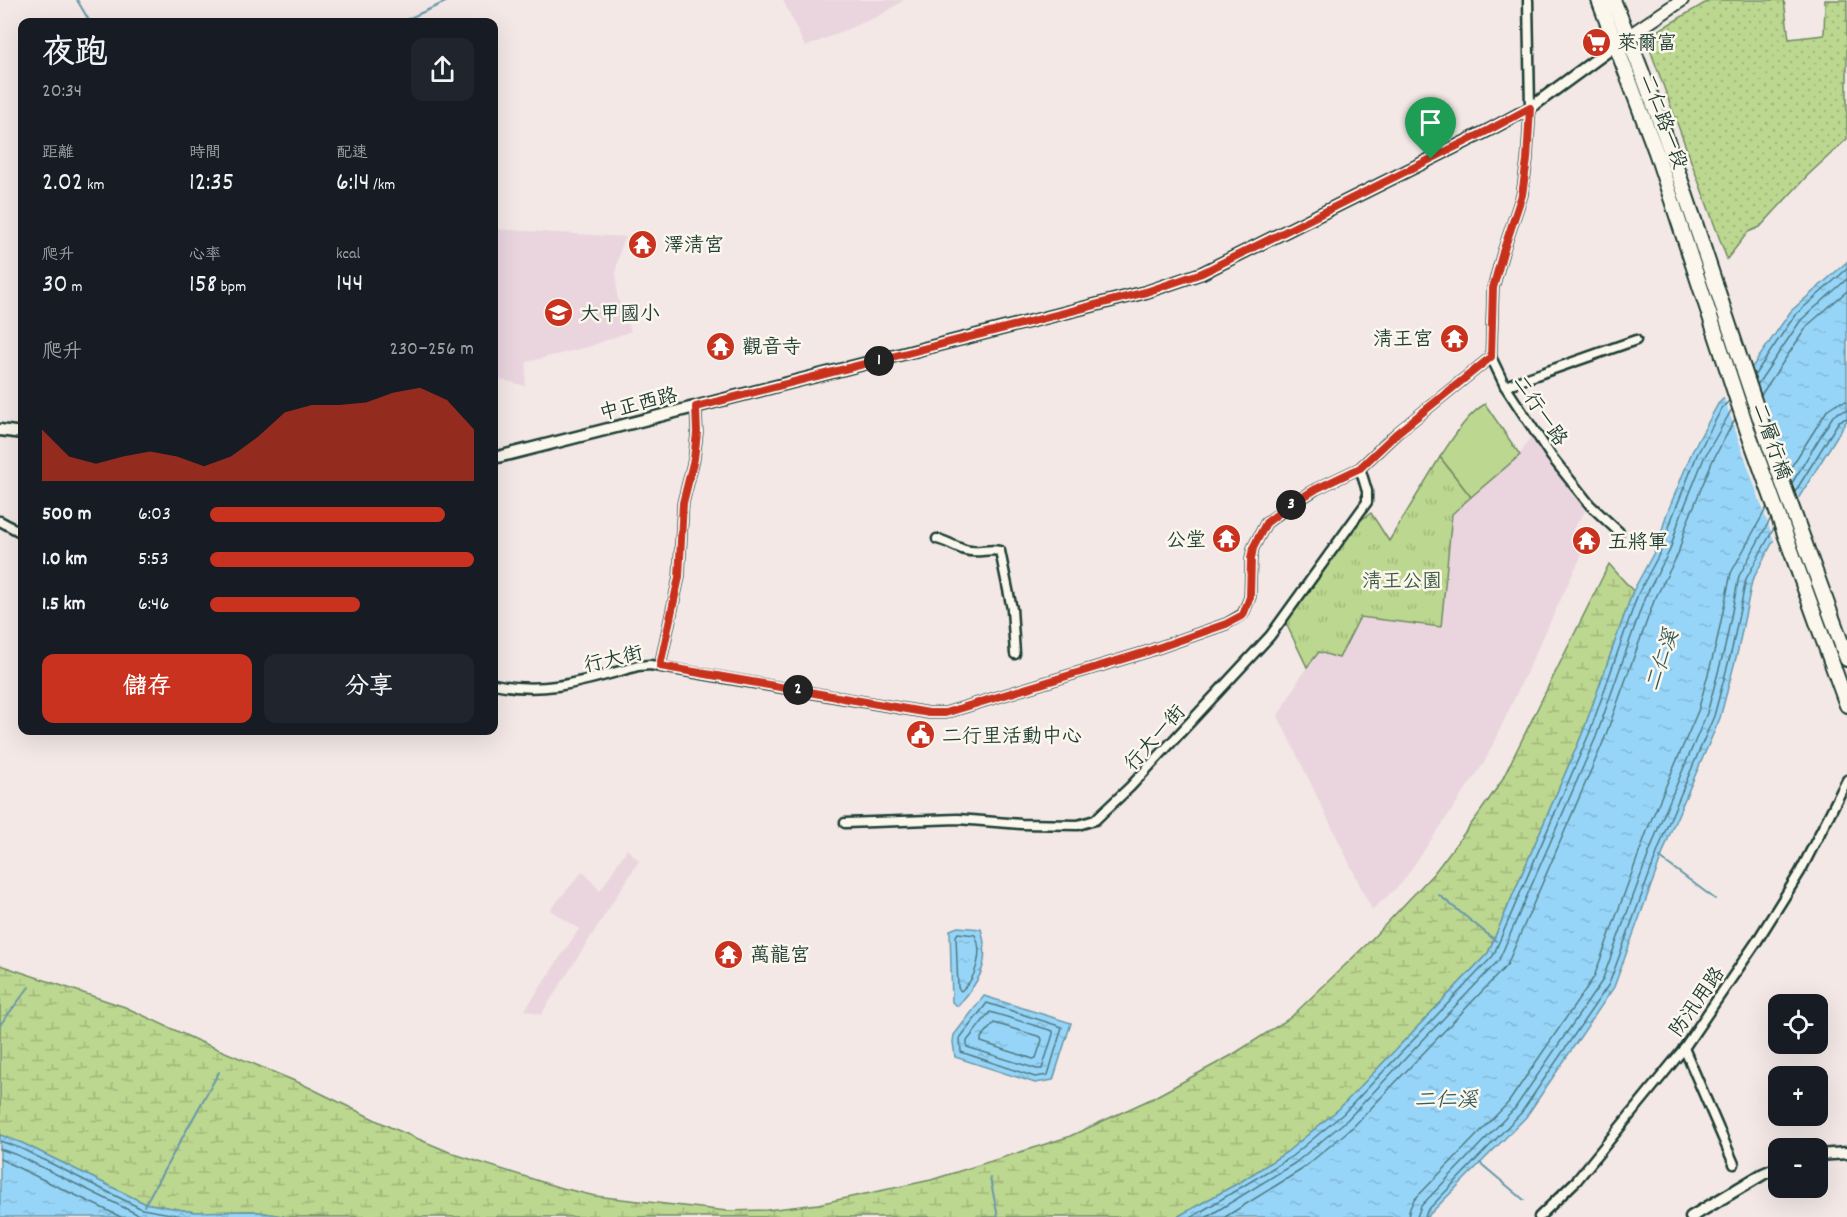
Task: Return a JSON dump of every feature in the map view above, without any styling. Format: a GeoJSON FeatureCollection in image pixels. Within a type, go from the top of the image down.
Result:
{"type":"FeatureCollection","features":[{"type":"Feature","properties":{"kind":"main road","name":"二仁路一段"},"geometry":{"type":"LineString","coordinates":[[1599,0],[1622,40],[1637,55],[1683,183]]}},
{"type":"Feature","properties":{"kind":"main road","name":"二仁路一段"},"geometry":{"type":"LineString","coordinates":[[1613,0],[1622,40],[1668,188]]}},
{"type":"Feature","properties":{"kind":"main road"},"geometry":{"type":"LineString","coordinates":[[1622,40],[1682,0]]}},
{"type":"Feature","properties":{"kind":"main road","name":"二層行橋"},"geometry":{"type":"LineString","coordinates":[[1683,183],[1762,424],[1847,659]]}},
{"type":"Feature","properties":{"kind":"main road","name":"二層行橋"},"geometry":{"type":"LineString","coordinates":[[1668,188],[1747,429],[1847,705]]}},
{"type":"Feature","properties":{"kind":"street","name":"二行一路"},"geometry":{"type":"LineString","coordinates":[[1528,0],[1530,108],[1527,160],[1522,195],[1493,288],[1491,357],[1505,386],[1551,456],[1590,505],[1619,532]]}},
{"type":"Feature","properties":{"kind":"street","name":"中正西路"},"geometry":{"type":"LineString","coordinates":[[498,457],[1186,280],[1317,217],[1530,108],[1622,40]]}},
{"type":"Feature","properties":{"kind":"street"},"geometry":{"type":"LineString","coordinates":[[1505,386],[1636,340]]}},
{"type":"Feature","properties":{"kind":"street","name":"行大街"},"geometry":{"type":"LineString","coordinates":[[498,685],[520,689],[540,689],[579,682],[638,666],[660,666],[929,713],[945,713],[1146,652],[1218,627],[1243,615],[1250,597],[1253,548],[1266,523],[1316,489],[1360,468],[1397,433],[1491,357]]}},
{"type":"Feature","properties":{"kind":"street"},"geometry":{"type":"LineString","coordinates":[[660,666],[679,577],[683,503],[694,459],[697,433],[696,407]]}},
{"type":"Feature","properties":{"kind":"street"},"geometry":{"type":"LineString","coordinates":[[0,430],[18,432]]}},
{"type":"Feature","properties":{"kind":"street","name":"行大一街"},"geometry":{"type":"LineString","coordinates":[[845,823],[958,819],[1021,824],[1078,825],[1095,820],[1130,787],[1270,636],[1292,608],[1367,502],[1367,491],[1360,468]]}},
{"type":"Feature","properties":{"kind":"street"},"geometry":{"type":"LineString","coordinates":[[0,521],[18,531]]}},
{"type":"Feature","properties":{"kind":"street"},"geometry":{"type":"LineString","coordinates":[[937,539],[965,550],[1000,551],[1012,609],[1014,654]]}},
{"type":"Feature","properties":{"kind":"street","name":"防汛用路"},"geometry":{"type":"LineString","coordinates":[[1539,1217],[1577,1180],[1684,1048],[1757,941],[1800,872],[1847,780]]}},
{"type":"Feature","properties":{"kind":"street"},"geometry":{"type":"LineString","coordinates":[[1684,1048],[1734,1164]]}},
{"type":"Feature","properties":{"kind":"street"},"geometry":{"type":"LineString","coordinates":[[1828,1154],[1847,1153]]}},
{"type":"Feature","properties":{"kind":"street"},"geometry":{"type":"LineString","coordinates":[[1691,1217],[1768,1171]]}},
{"type":"Feature","properties":{"kind":"shaded area"},"geometry":{"type":"Polygon","coordinates":[[[783,0],[904,0],[881,15],[805,47],[783,0]]]}},
{"type":"Feature","properties":{"kind":"shaded area","name":"大甲國小"},"geometry":{"type":"Polygon","coordinates":[[[498,229],[627,237],[622,242],[616,269],[617,296],[631,331],[588,347],[527,362],[525,386],[498,379],[498,229]]]}},
{"type":"Feature","properties":{"kind":"shaded area"},"geometry":{"type":"Polygon","coordinates":[[[1534,430],[1590,505],[1573,529],[1584,550],[1484,763],[1401,884],[1372,910],[1278,716],[1302,674],[1319,652],[1339,658],[1360,617],[1441,627],[1452,514],[1520,455],[1534,430]]]}},
{"type":"Feature","properties":{"kind":"shaded area"},"geometry":{"type":"Polygon","coordinates":[[[627,849],[639,861],[541,1015],[525,1010],[579,929],[550,910],[583,871],[600,891],[627,849]]]}},
{"type":"Feature","properties":{"kind":"green space"},"geometry":{"type":"Polygon","coordinates":[[[1710,0],[1784,0],[1789,39],[1824,35],[1825,0],[1847,0],[1847,139],[1808,175],[1760,227],[1748,232],[1727,259],[1648,44],[1659,30],[1710,0]]]}},
{"type":"Feature","properties":{"kind":"green space"},"geometry":{"type":"Polygon","coordinates":[[[1485,404],[1520,455],[1471,497],[1440,457],[1466,421],[1485,404]]]}},
{"type":"Feature","properties":{"kind":"green space","name":"清王公園"},"geometry":{"type":"Polygon","coordinates":[[[1440,457],[1471,497],[1452,514],[1441,627],[1360,617],[1339,658],[1319,652],[1307,667],[1283,617],[1349,528],[1371,513],[1389,541],[1440,457]]]}},
{"type":"Feature","properties":{"kind":"green space"},"geometry":{"type":"Polygon","coordinates":[[[1609,564],[1633,591],[1583,732],[1488,953],[1339,1109],[1287,1152],[1242,1181],[1177,1217],[287,1217],[253,1211],[194,1212],[144,1203],[22,1143],[0,1135],[0,965],[125,1007],[196,1040],[302,1084],[390,1127],[454,1154],[558,1187],[595,1196],[727,1211],[767,1210],[818,1204],[931,1180],[1068,1137],[1151,1099],[1232,1055],[1290,1018],[1368,943],[1434,873],[1501,782],[1609,564]]]}},
{"type":"Feature","properties":{"kind":"water","name":"二仁溪"},"geometry":{"type":"Polygon","coordinates":[[[1847,262],[1847,420],[1783,523],[1752,581],[1738,650],[1720,718],[1671,831],[1614,987],[1526,1117],[1427,1217],[1177,1217],[1242,1181],[1287,1152],[1339,1109],[1488,953],[1583,732],[1633,591],[1658,545],[1666,516],[1692,452],[1718,404],[1744,379],[1791,311],[1847,262]]]}},
{"type":"Feature","properties":{"kind":"water"},"geometry":{"type":"Polygon","coordinates":[[[958,927],[981,929],[985,952],[982,971],[978,979],[958,1006],[952,1002],[950,930],[958,927]]]}},
{"type":"Feature","properties":{"kind":"water"},"geometry":{"type":"Polygon","coordinates":[[[984,996],[1071,1023],[1053,1080],[1035,1083],[955,1057],[954,1035],[984,996]]]}},
{"type":"Feature","properties":{"kind":"water"},"geometry":{"type":"Polygon","coordinates":[[[0,1135],[22,1143],[144,1203],[194,1212],[253,1211],[287,1217],[0,1217],[0,1135]]]}},
{"type":"Feature","properties":{"kind":"pier"},"geometry":{"type":"Polygon","coordinates":[[[1751,364],[1800,502],[1775,544],[1723,395],[1742,378],[1751,364]]]}},
{"type":"Feature","properties":{"kind":"waterway"},"geometry":{"type":"LineString","coordinates":[[77,0],[88,18]]}},
{"type":"Feature","properties":{"kind":"waterway"},"geometry":{"type":"LineString","coordinates":[[410,18],[450,0]]}},
{"type":"Feature","properties":{"kind":"waterway"},"geometry":{"type":"LineString","coordinates":[[1660,858],[1715,899]]}},
{"type":"Feature","properties":{"kind":"waterway"},"geometry":{"type":"LineString","coordinates":[[1439,895],[1496,941]]}},
{"type":"Feature","properties":{"kind":"waterway"},"geometry":{"type":"LineString","coordinates":[[0,1025],[29,987]]}},
{"type":"Feature","properties":{"kind":"waterway"},"geometry":{"type":"LineString","coordinates":[[144,1206],[219,1072]]}},
{"type":"Feature","properties":{"kind":"waterway"},"geometry":{"type":"LineString","coordinates":[[1480,1163],[1524,1200]]}},
{"type":"Feature","properties":{"kind":"waterway"},"geometry":{"type":"LineString","coordinates":[[990,1178],[998,1217]]}},
{"type":"Feature","properties":{"kind":"place","name":"萊爾富"},"geometry":{"type":"Point","coordinates":[1596,42]}},
{"type":"Feature","properties":{"kind":"place","name":"澤清宮"},"geometry":{"type":"Point","coordinates":[643,244]}},
{"type":"Feature","properties":{"kind":"place","name":"大甲國小"},"geometry":{"type":"Point","coordinates":[559,313]}},
{"type":"Feature","properties":{"kind":"place","name":"清王宮"},"geometry":{"type":"Point","coordinates":[1454,338]}},
{"type":"Feature","properties":{"kind":"place","name":"觀音寺"},"geometry":{"type":"Point","coordinates":[721,346]}},
{"type":"Feature","properties":{"kind":"place","name":"公堂"},"geometry":{"type":"Point","coordinates":[1227,539]}},
{"type":"Feature","properties":{"kind":"place","name":"五將軍"},"geometry":{"type":"Point","coordinates":[1587,541]}},
{"type":"Feature","properties":{"kind":"place","name":"二行里活動中心"},"geometry":{"type":"Point","coordinates":[921,735]}},
{"type":"Feature","properties":{"kind":"place","name":"萬龍宮"},"geometry":{"type":"Point","coordinates":[729,954]}},
{"type":"Feature","properties":{"kind":"route"},"geometry":{"type":"LineString","coordinates":[[1530,108],[1522,195],[1493,288],[1491,357],[1397,433],[1360,468],[1316,489],[1266,523],[1253,548],[1250,597],[1243,615],[1203,633],[1146,652],[945,713],[929,713],[660,666],[679,577],[683,503],[694,459],[697,433],[696,407],[1164,287],[1202,273],[1431,159],[1530,108]]}}]}
